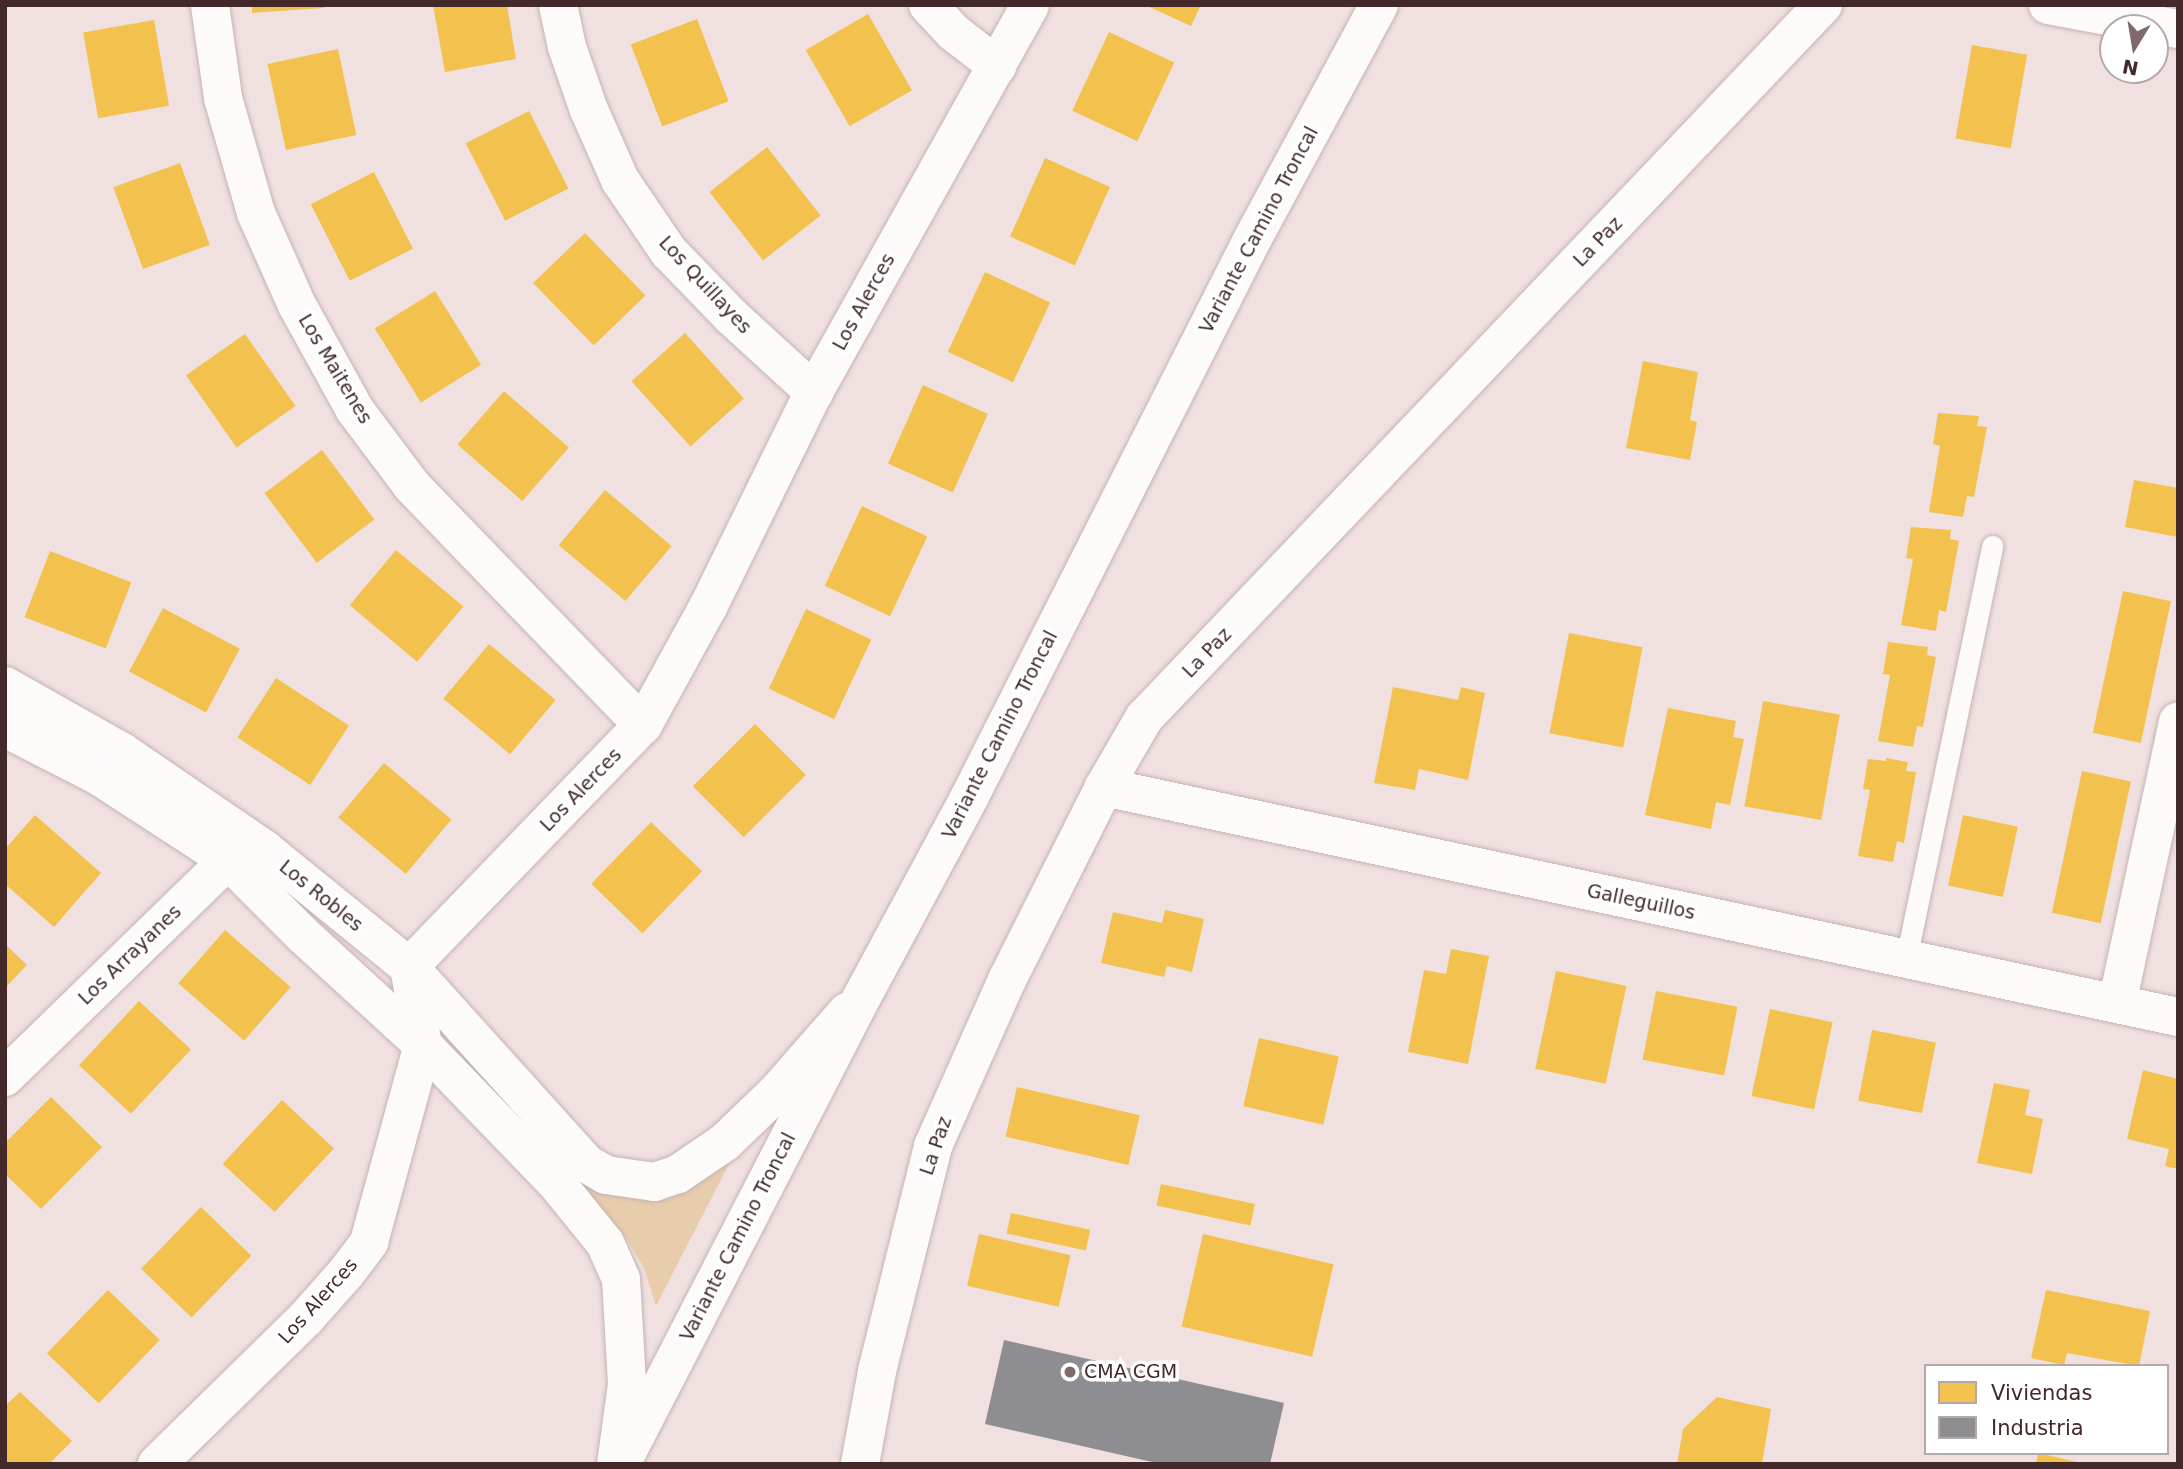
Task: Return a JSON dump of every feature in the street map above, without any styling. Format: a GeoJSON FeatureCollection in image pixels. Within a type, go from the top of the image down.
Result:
{"type":"FeatureCollection","features":[{"type":"Feature","properties":{"kind":"street","name":"Los Maitenes"},"geometry":{"type":"LineString","coordinates":[[210,5],[223,98],[256,213],[297,305],[355,410],[412,486],[643,725]]}},
{"type":"Feature","properties":{"kind":"street","name":"Los Quillayes"},"geometry":{"type":"LineString","coordinates":[[558,5],[567,47],[589,110],[620,180],[669,252],[731,316],[814,392]]}},
{"type":"Feature","properties":{"kind":"street"},"geometry":{"type":"LineString","coordinates":[[928,5],[953,32],[997,66]]}},
{"type":"Feature","properties":{"kind":"street","name":"Los Alerces"},"geometry":{"type":"LineString","coordinates":[[156,1464],[306,1318],[369,1242],[423,1045],[409,967],[643,725],[708,607],[814,392],[1030,5]]}},
{"type":"Feature","properties":{"kind":"street","name":"Variante Camino Troncal"},"geometry":{"type":"LineString","coordinates":[[618,1464],[969,798],[1253,238],[1379,5]]}},
{"type":"Feature","properties":{"kind":"street","name":"La Paz"},"geometry":{"type":"LineString","coordinates":[[860,1464],[880,1358],[933,1146],[1007,980],[1104,787],[1144,719],[1823,5]]}},
{"type":"Feature","properties":{"kind":"street"},"geometry":{"type":"LineString","coordinates":[[2048,5],[2178,29]]}},
{"type":"Feature","properties":{"kind":"street","name":"Los Robles"},"geometry":{"type":"LineString","coordinates":[[5,686],[122,752],[264,849],[409,967],[573,1175],[621,1279],[627,1384],[618,1464]]}},
{"type":"Feature","properties":{"kind":"street"},"geometry":{"type":"LineString","coordinates":[[2117,1004],[2178,722]]}},
{"type":"Feature","properties":{"kind":"street","name":"Los Robles"},"geometry":{"type":"LineString","coordinates":[[5,728],[97,775],[228,860],[303,935],[423,1045],[573,1175],[606,1175],[653,1182],[678,1174],[734,1134],[776,1093],[863,995]]}},
{"type":"Feature","properties":{"kind":"street","name":"Galleguillos"},"geometry":{"type":"LineString","coordinates":[[1104,787],[2178,1017]]}},
{"type":"Feature","properties":{"kind":"street","name":"Los Arrayanes"},"geometry":{"type":"LineString","coordinates":[[5,1077],[228,860],[264,849]]}},
{"type":"Feature","properties":{"kind":"lane"},"geometry":{"type":"LineString","coordinates":[[1906,959],[1992,546]]}},
{"type":"Feature","properties":{"kind":"shaded area"},"geometry":{"type":"Polygon","coordinates":[[[730,1162],[656,1306],[644,1268],[628,1241],[581,1186],[634,1196],[674,1193],[730,1162]]]}},
{"type":"Feature","properties":{"kind":"building: Viviendas"},"geometry":{"type":"Polygon","coordinates":[[[252,5],[323,5],[324,8],[252,13],[252,5]]]}},
{"type":"Feature","properties":{"kind":"building: Viviendas"},"geometry":{"type":"Polygon","coordinates":[[[433,5],[507,5],[516,59],[445,72],[433,5]]]}},
{"type":"Feature","properties":{"kind":"building: Viviendas"},"geometry":{"type":"Polygon","coordinates":[[[1145,5],[1201,5],[1191,26],[1145,5]]]}},
{"type":"Feature","properties":{"kind":"building: Viviendas"},"geometry":{"type":"Polygon","coordinates":[[[868,14],[912,90],[850,126],[806,50],[868,14]]]}},
{"type":"Feature","properties":{"kind":"building: Viviendas"},"geometry":{"type":"Polygon","coordinates":[[[697,19],[729,101],[662,127],[631,44],[697,19]]]}},
{"type":"Feature","properties":{"kind":"building: Viviendas"},"geometry":{"type":"Polygon","coordinates":[[[154,20],[169,106],[98,118],[83,33],[154,20]]]}},
{"type":"Feature","properties":{"kind":"building: Viviendas"},"geometry":{"type":"Polygon","coordinates":[[[1109,32],[1174,62],[1137,141],[1072,111],[1109,32]]]}},
{"type":"Feature","properties":{"kind":"building: Viviendas"},"geometry":{"type":"Polygon","coordinates":[[[1972,45],[2027,55],[2011,148],[1956,139],[1972,45]]]}},
{"type":"Feature","properties":{"kind":"building: Viviendas"},"geometry":{"type":"Polygon","coordinates":[[[338,49],[356,135],[286,150],[268,64],[338,49]]]}},
{"type":"Feature","properties":{"kind":"building: Viviendas"},"geometry":{"type":"Polygon","coordinates":[[[529,111],[568,189],[505,221],[466,143],[529,111]]]}},
{"type":"Feature","properties":{"kind":"building: Viviendas"},"geometry":{"type":"Polygon","coordinates":[[[767,147],[821,216],[763,261],[709,192],[767,147]]]}},
{"type":"Feature","properties":{"kind":"building: Viviendas"},"geometry":{"type":"Polygon","coordinates":[[[1045,158],[1110,187],[1075,265],[1010,237],[1045,158]]]}},
{"type":"Feature","properties":{"kind":"building: Viviendas"},"geometry":{"type":"Polygon","coordinates":[[[180,163],[210,245],[143,269],[113,187],[180,163]]]}},
{"type":"Feature","properties":{"kind":"building: Viviendas"},"geometry":{"type":"Polygon","coordinates":[[[374,172],[413,249],[350,281],[311,204],[374,172]]]}},
{"type":"Feature","properties":{"kind":"building: Viviendas"},"geometry":{"type":"Polygon","coordinates":[[[585,233],[645,296],[594,346],[533,283],[585,233]]]}},
{"type":"Feature","properties":{"kind":"building: Viviendas"},"geometry":{"type":"Polygon","coordinates":[[[985,272],[1050,302],[1013,382],[948,352],[985,272]]]}},
{"type":"Feature","properties":{"kind":"building: Viviendas"},"geometry":{"type":"Polygon","coordinates":[[[435,291],[481,365],[421,402],[375,329],[435,291]]]}},
{"type":"Feature","properties":{"kind":"building: Viviendas"},"geometry":{"type":"Polygon","coordinates":[[[685,333],[744,398],[690,447],[631,381],[685,333]]]}},
{"type":"Feature","properties":{"kind":"building: Viviendas"},"geometry":{"type":"Polygon","coordinates":[[[245,334],[295,406],[236,447],[186,375],[245,334]]]}},
{"type":"Feature","properties":{"kind":"building: Viviendas"},"geometry":{"type":"Polygon","coordinates":[[[1643,361],[1698,372],[1690,420],[1697,422],[1690,460],[1626,448],[1643,361]]]}},
{"type":"Feature","properties":{"kind":"building: Viviendas"},"geometry":{"type":"Polygon","coordinates":[[[923,385],[988,414],[953,492],[888,464],[923,385]]]}},
{"type":"Feature","properties":{"kind":"building: Viviendas"},"geometry":{"type":"Polygon","coordinates":[[[504,391],[569,447],[522,501],[457,445],[504,391]]]}},
{"type":"Feature","properties":{"kind":"building: Viviendas"},"geometry":{"type":"Polygon","coordinates":[[[1938,413],[1979,416],[1977,426],[1987,427],[1974,497],[1967,496],[1963,517],[1929,512],[1940,446],[1933,444],[1938,413]]]}},
{"type":"Feature","properties":{"kind":"building: Viviendas"},"geometry":{"type":"Polygon","coordinates":[[[322,450],[374,519],[317,563],[264,493],[322,450]]]}},
{"type":"Feature","properties":{"kind":"building: Viviendas"},"geometry":{"type":"Polygon","coordinates":[[[2134,480],[2178,488],[2178,537],[2125,527],[2134,480]]]}},
{"type":"Feature","properties":{"kind":"building: Viviendas"},"geometry":{"type":"Polygon","coordinates":[[[605,490],[672,546],[625,601],[559,545],[605,490]]]}},
{"type":"Feature","properties":{"kind":"building: Viviendas"},"geometry":{"type":"Polygon","coordinates":[[[862,506],[927,536],[890,616],[825,586],[862,506]]]}},
{"type":"Feature","properties":{"kind":"building: Viviendas"},"geometry":{"type":"Polygon","coordinates":[[[1911,527],[1951,530],[1950,539],[1959,541],[1946,612],[1939,610],[1936,631],[1901,625],[1913,559],[1906,558],[1911,527]]]}},
{"type":"Feature","properties":{"kind":"building: Viviendas"},"geometry":{"type":"Polygon","coordinates":[[[396,550],[463,607],[417,662],[350,605],[396,550]]]}},
{"type":"Feature","properties":{"kind":"building: Viviendas"},"geometry":{"type":"Polygon","coordinates":[[[50,551],[131,582],[106,648],[25,617],[50,551]]]}},
{"type":"Feature","properties":{"kind":"building: Viviendas"},"geometry":{"type":"Polygon","coordinates":[[[2123,591],[2171,601],[2141,743],[2093,733],[2123,591]]]}},
{"type":"Feature","properties":{"kind":"building: Viviendas"},"geometry":{"type":"Polygon","coordinates":[[[163,608],[240,649],[206,712],[129,672],[163,608]]]}},
{"type":"Feature","properties":{"kind":"building: Viviendas"},"geometry":{"type":"Polygon","coordinates":[[[806,609],[871,639],[834,719],[769,689],[806,609]]]}},
{"type":"Feature","properties":{"kind":"building: Viviendas"},"geometry":{"type":"Polygon","coordinates":[[[1569,633],[1643,647],[1623,747],[1550,733],[1569,633]]]}},
{"type":"Feature","properties":{"kind":"building: Viviendas"},"geometry":{"type":"Polygon","coordinates":[[[1888,642],[1928,647],[1927,655],[1936,657],[1923,727],[1917,726],[1913,747],[1878,741],[1890,675],[1883,674],[1888,642]]]}},
{"type":"Feature","properties":{"kind":"building: Viviendas"},"geometry":{"type":"Polygon","coordinates":[[[489,644],[556,700],[510,754],[443,698],[489,644]]]}},
{"type":"Feature","properties":{"kind":"building: Viviendas"},"geometry":{"type":"Polygon","coordinates":[[[276,678],[349,725],[310,785],[237,738],[276,678]]]}},
{"type":"Feature","properties":{"kind":"building: Viviendas"},"geometry":{"type":"Polygon","coordinates":[[[1393,687],[1458,700],[1461,687],[1485,693],[1468,780],[1419,769],[1415,790],[1374,783],[1393,687]]]}},
{"type":"Feature","properties":{"kind":"building: Viviendas"},"geometry":{"type":"Polygon","coordinates":[[[1763,701],[1840,715],[1821,820],[1744,806],[1763,701]]]}},
{"type":"Feature","properties":{"kind":"building: Viviendas"},"geometry":{"type":"Polygon","coordinates":[[[1668,708],[1736,721],[1733,737],[1744,739],[1730,805],[1716,802],[1711,829],[1645,815],[1668,708]]]}},
{"type":"Feature","properties":{"kind":"building: Viviendas"},"geometry":{"type":"Polygon","coordinates":[[[755,724],[806,775],[744,837],[693,786],[755,724]]]}},
{"type":"Feature","properties":{"kind":"building: Viviendas"},"geometry":{"type":"Polygon","coordinates":[[[1886,758],[1908,762],[1906,771],[1916,772],[1904,843],[1897,841],[1893,862],[1858,856],[1870,790],[1863,789],[1868,759],[1886,761],[1886,758]]]}},
{"type":"Feature","properties":{"kind":"building: Viviendas"},"geometry":{"type":"Polygon","coordinates":[[[384,763],[451,820],[406,874],[338,817],[384,763]]]}},
{"type":"Feature","properties":{"kind":"building: Viviendas"},"geometry":{"type":"Polygon","coordinates":[[[2082,771],[2131,781],[2101,923],[2052,913],[2082,771]]]}},
{"type":"Feature","properties":{"kind":"building: Viviendas"},"geometry":{"type":"Polygon","coordinates":[[[35,815],[101,873],[54,927],[5,884],[5,849],[35,815]]]}},
{"type":"Feature","properties":{"kind":"building: Viviendas"},"geometry":{"type":"Polygon","coordinates":[[[1963,815],[2018,827],[2003,897],[1948,885],[1963,815]]]}},
{"type":"Feature","properties":{"kind":"building: Viviendas"},"geometry":{"type":"Polygon","coordinates":[[[651,822],[702,871],[642,933],[591,884],[651,822]]]}},
{"type":"Feature","properties":{"kind":"building: Viviendas"},"geometry":{"type":"Polygon","coordinates":[[[1165,910],[1204,919],[1192,972],[1167,966],[1164,977],[1101,963],[1113,912],[1162,923],[1165,910]]]}},
{"type":"Feature","properties":{"kind":"building: Viviendas"},"geometry":{"type":"Polygon","coordinates":[[[225,930],[291,987],[244,1041],[178,984],[225,930]]]}},
{"type":"Feature","properties":{"kind":"building: Viviendas"},"geometry":{"type":"Polygon","coordinates":[[[5,944],[27,965],[5,988],[5,944]]]}},
{"type":"Feature","properties":{"kind":"building: Viviendas"},"geometry":{"type":"Polygon","coordinates":[[[1451,949],[1489,956],[1468,1064],[1408,1052],[1424,970],[1446,974],[1451,949]]]}},
{"type":"Feature","properties":{"kind":"building: Viviendas"},"geometry":{"type":"Polygon","coordinates":[[[1556,971],[1626,986],[1606,1084],[1535,1069],[1556,971]]]}},
{"type":"Feature","properties":{"kind":"building: Viviendas"},"geometry":{"type":"Polygon","coordinates":[[[1656,991],[1737,1007],[1724,1076],[1643,1060],[1656,991]]]}},
{"type":"Feature","properties":{"kind":"building: Viviendas"},"geometry":{"type":"Polygon","coordinates":[[[139,1001],[191,1049],[131,1114],[79,1065],[139,1001]]]}},
{"type":"Feature","properties":{"kind":"building: Viviendas"},"geometry":{"type":"Polygon","coordinates":[[[1770,1009],[1833,1022],[1814,1109],[1751,1096],[1770,1009]]]}},
{"type":"Feature","properties":{"kind":"building: Viviendas"},"geometry":{"type":"Polygon","coordinates":[[[1872,1030],[1936,1042],[1922,1113],[1858,1101],[1872,1030]]]}},
{"type":"Feature","properties":{"kind":"building: Viviendas"},"geometry":{"type":"Polygon","coordinates":[[[1259,1038],[1339,1056],[1323,1125],[1243,1106],[1259,1038]]]}},
{"type":"Feature","properties":{"kind":"building: Viviendas"},"geometry":{"type":"Polygon","coordinates":[[[2143,1070],[2178,1079],[2178,1169],[2165,1166],[2169,1149],[2127,1139],[2143,1070]]]}},
{"type":"Feature","properties":{"kind":"building: Viviendas"},"geometry":{"type":"Polygon","coordinates":[[[1994,1083],[2030,1090],[2025,1115],[2043,1119],[2032,1174],[1977,1163],[1994,1083]]]}},
{"type":"Feature","properties":{"kind":"building: Viviendas"},"geometry":{"type":"Polygon","coordinates":[[[1017,1087],[1140,1115],[1128,1165],[1006,1137],[1017,1087]]]}},
{"type":"Feature","properties":{"kind":"building: Viviendas"},"geometry":{"type":"Polygon","coordinates":[[[51,1097],[102,1147],[41,1209],[5,1174],[5,1143],[51,1097]]]}},
{"type":"Feature","properties":{"kind":"building: Viviendas"},"geometry":{"type":"Polygon","coordinates":[[[282,1100],[334,1148],[275,1212],[223,1164],[282,1100]]]}},
{"type":"Feature","properties":{"kind":"building: Viviendas"},"geometry":{"type":"Polygon","coordinates":[[[1161,1184],[1255,1204],[1250,1225],[1156,1206],[1161,1184]]]}},
{"type":"Feature","properties":{"kind":"building: Viviendas"},"geometry":{"type":"Polygon","coordinates":[[[201,1207],[251,1256],[192,1317],[141,1269],[201,1207]]]}},
{"type":"Feature","properties":{"kind":"building: Viviendas"},"geometry":{"type":"Polygon","coordinates":[[[1011,1213],[1090,1230],[1086,1250],[1007,1234],[1011,1213]]]}},
{"type":"Feature","properties":{"kind":"building: Viviendas"},"geometry":{"type":"Polygon","coordinates":[[[979,1234],[1071,1255],[1059,1307],[967,1286],[979,1234]]]}},
{"type":"Feature","properties":{"kind":"building: Viviendas"},"geometry":{"type":"Polygon","coordinates":[[[1203,1234],[1334,1264],[1312,1357],[1182,1327],[1203,1234]]]}},
{"type":"Feature","properties":{"kind":"building: Viviendas"},"geometry":{"type":"Polygon","coordinates":[[[108,1290],[160,1340],[99,1403],[47,1353],[108,1290]]]}},
{"type":"Feature","properties":{"kind":"building: Viviendas"},"geometry":{"type":"Polygon","coordinates":[[[2046,1290],[2150,1311],[2139,1364],[2067,1353],[2064,1364],[2031,1358],[2046,1290]]]}},
{"type":"Feature","properties":{"kind":"building: Viviendas"},"geometry":{"type":"Polygon","coordinates":[[[20,1392],[72,1441],[49,1464],[5,1464],[5,1406],[20,1392]]]}},
{"type":"Feature","properties":{"kind":"building: Viviendas"},"geometry":{"type":"Polygon","coordinates":[[[1717,1397],[1771,1409],[1762,1464],[1677,1464],[1683,1429],[1717,1397]]]}},
{"type":"Feature","properties":{"kind":"building: Viviendas"},"geometry":{"type":"Polygon","coordinates":[[[2038,1455],[2082,1463],[2082,1464],[2036,1464],[2038,1455]]]}},
{"type":"Feature","properties":{"kind":"building: Industria","name":"CMA CGM"},"geometry":{"type":"Polygon","coordinates":[[[1004,1340],[1284,1403],[1270,1464],[1161,1464],[985,1424],[1004,1340]]]}},
{"type":"Feature","properties":{"kind":"place","name":"CMA CGM"},"geometry":{"type":"Point","coordinates":[1070,1372]}}]}
